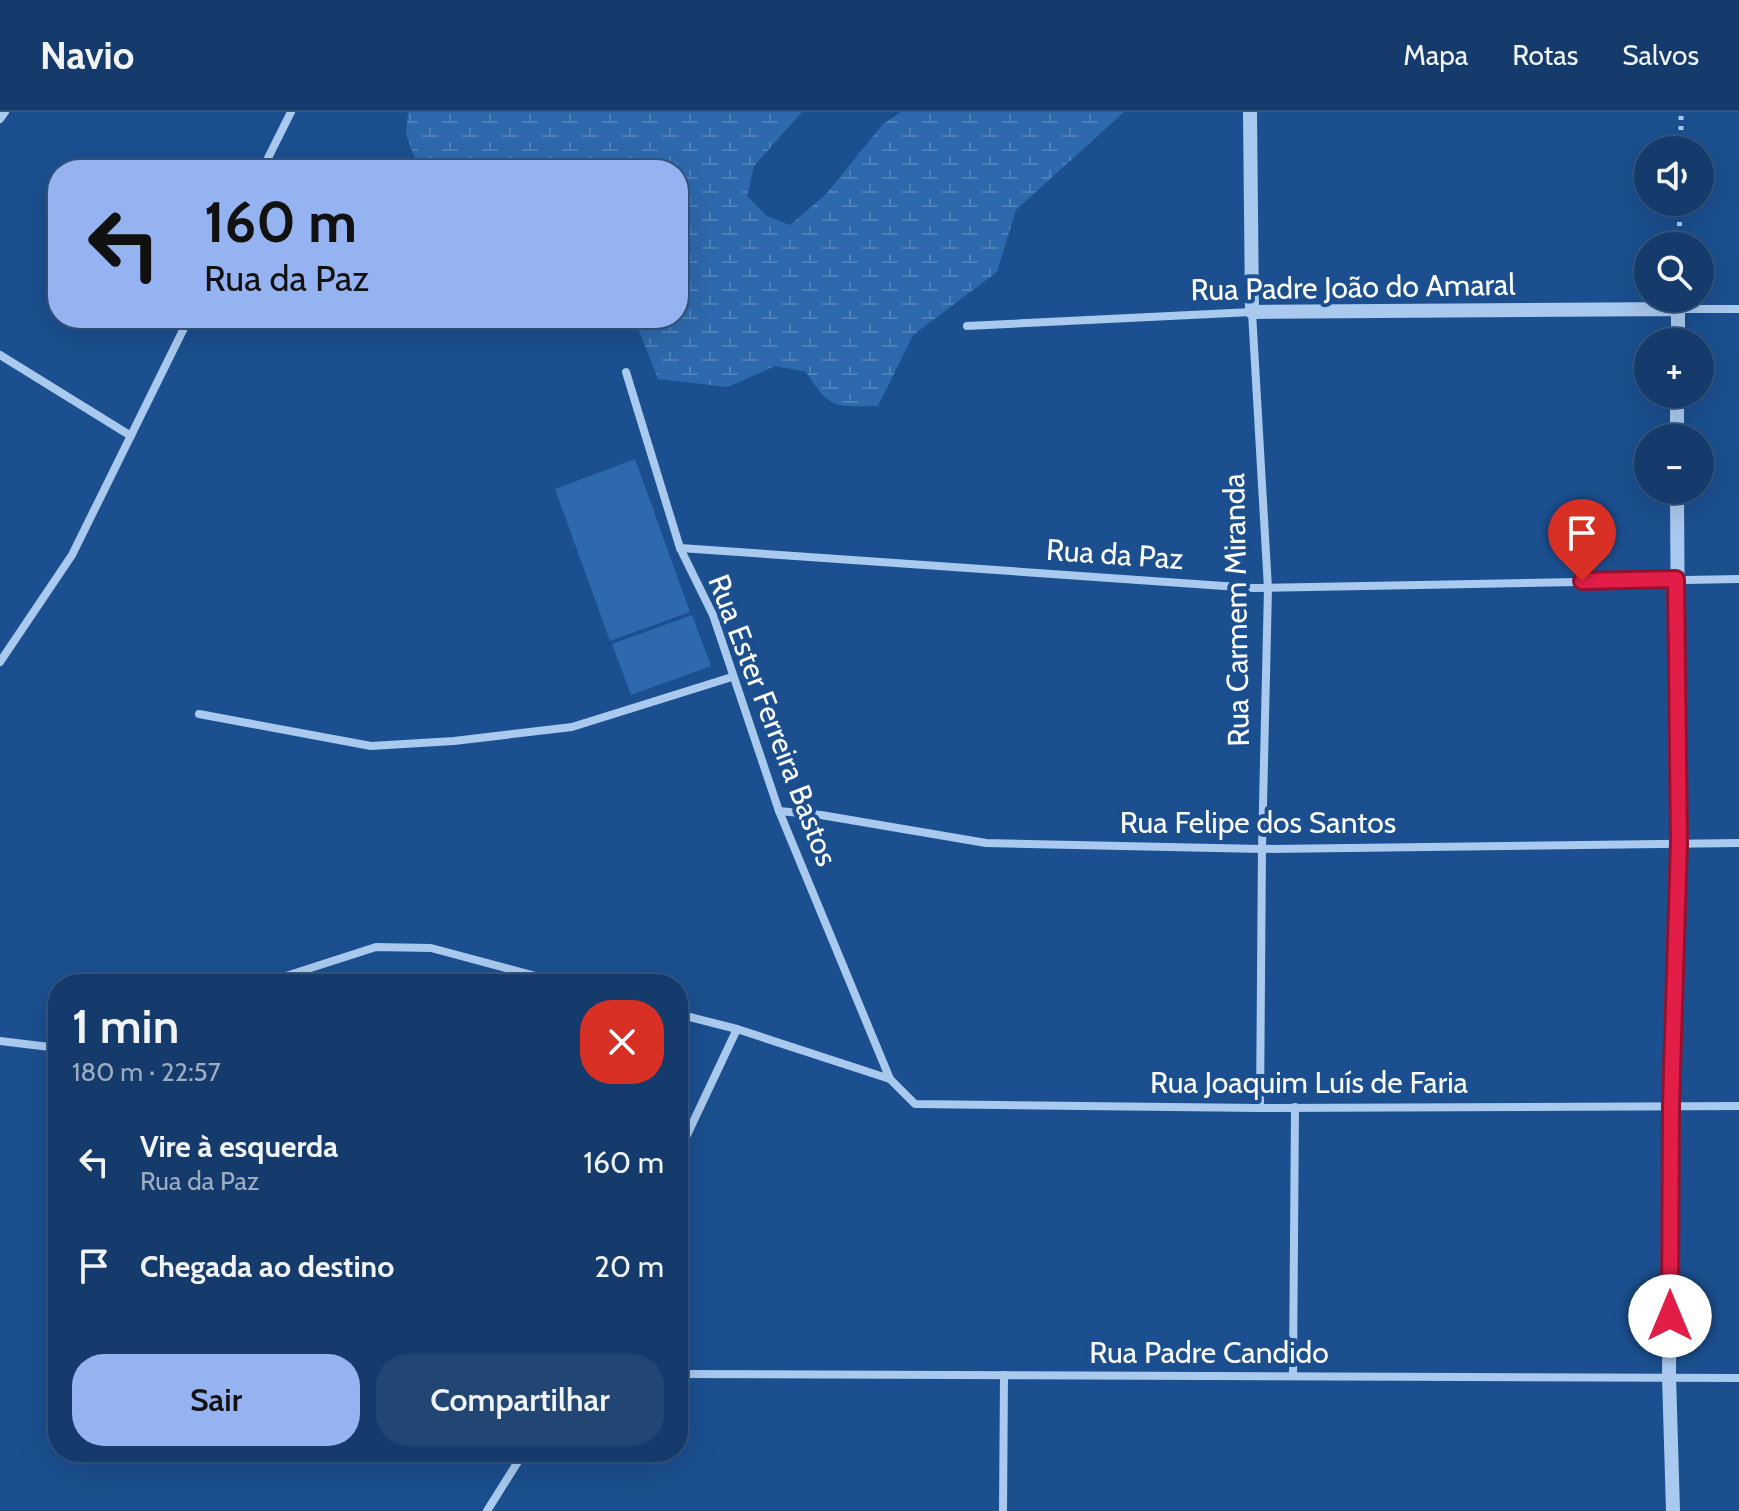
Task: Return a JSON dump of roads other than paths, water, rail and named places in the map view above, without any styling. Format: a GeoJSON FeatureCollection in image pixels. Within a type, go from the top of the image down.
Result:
{"type":"FeatureCollection","features":[{"type":"Feature","properties":{"kind":"street"},"geometry":{"type":"LineString","coordinates":[[0,119],[5,112]]}},
{"type":"Feature","properties":{"kind":"street"},"geometry":{"type":"LineString","coordinates":[[267,160],[291,112]]}},
{"type":"Feature","properties":{"kind":"street","name":"Rua Carmem Miranda"},"geometry":{"type":"LineString","coordinates":[[1250,112],[1252,312],[1268,588],[1260,1108]]}},
{"type":"Feature","properties":{"kind":"street","name":"Rua Padre João do Amaral"},"geometry":{"type":"LineString","coordinates":[[967,326],[1252,312],[1634,309]]}},
{"type":"Feature","properties":{"kind":"street","name":"Rua Padre João do Amaral"},"geometry":{"type":"LineString","coordinates":[[1714,309],[1739,309]]}},
{"type":"Feature","properties":{"kind":"street"},"geometry":{"type":"LineString","coordinates":[[0,662],[72,555],[184,328]]}},
{"type":"Feature","properties":{"kind":"street"},"geometry":{"type":"LineString","coordinates":[[0,355],[131,436]]}},
{"type":"Feature","properties":{"kind":"street","name":"Rua Ester Ferreira Bastos"},"geometry":{"type":"LineString","coordinates":[[626,372],[680,548],[713,615],[779,811],[890,1079]]}},
{"type":"Feature","properties":{"kind":"street"},"geometry":{"type":"LineString","coordinates":[[1673,1511],[1669,1376],[1671,1105],[1679,843],[1677,504]]}},
{"type":"Feature","properties":{"kind":"street","name":"Rua da Paz"},"geometry":{"type":"LineString","coordinates":[[680,548],[1268,588],[1739,579]]}},
{"type":"Feature","properties":{"kind":"street"},"geometry":{"type":"LineString","coordinates":[[199,714],[371,746],[572,727],[732,677]]}},
{"type":"Feature","properties":{"kind":"street","name":"Rua Felipe dos Santos"},"geometry":{"type":"LineString","coordinates":[[779,811],[821,815],[986,843],[1262,849],[1739,843]]}},
{"type":"Feature","properties":{"kind":"street"},"geometry":{"type":"LineString","coordinates":[[292,974],[376,947],[431,948],[528,974]]}},
{"type":"Feature","properties":{"kind":"street"},"geometry":{"type":"LineString","coordinates":[[688,1017],[737,1029],[890,1079]]}},
{"type":"Feature","properties":{"kind":"street"},"geometry":{"type":"LineString","coordinates":[[688,1133],[737,1029]]}},
{"type":"Feature","properties":{"kind":"street"},"geometry":{"type":"LineString","coordinates":[[0,1041],[48,1047]]}},
{"type":"Feature","properties":{"kind":"street","name":"Rua Joaquim Luís de Faria"},"geometry":{"type":"LineString","coordinates":[[890,1079],[915,1104],[1260,1108],[1739,1106]]}},
{"type":"Feature","properties":{"kind":"street"},"geometry":{"type":"LineString","coordinates":[[1293,1376],[1295,1107]]}},
{"type":"Feature","properties":{"kind":"street","name":"Rua Padre Candido"},"geometry":{"type":"LineString","coordinates":[[688,1374],[1739,1378]]}},
{"type":"Feature","properties":{"kind":"street"},"geometry":{"type":"LineString","coordinates":[[1003,1511],[1004,1375]]}},
{"type":"Feature","properties":{"kind":"street"},"geometry":{"type":"LineString","coordinates":[[487,1511],[518,1462]]}}]}
